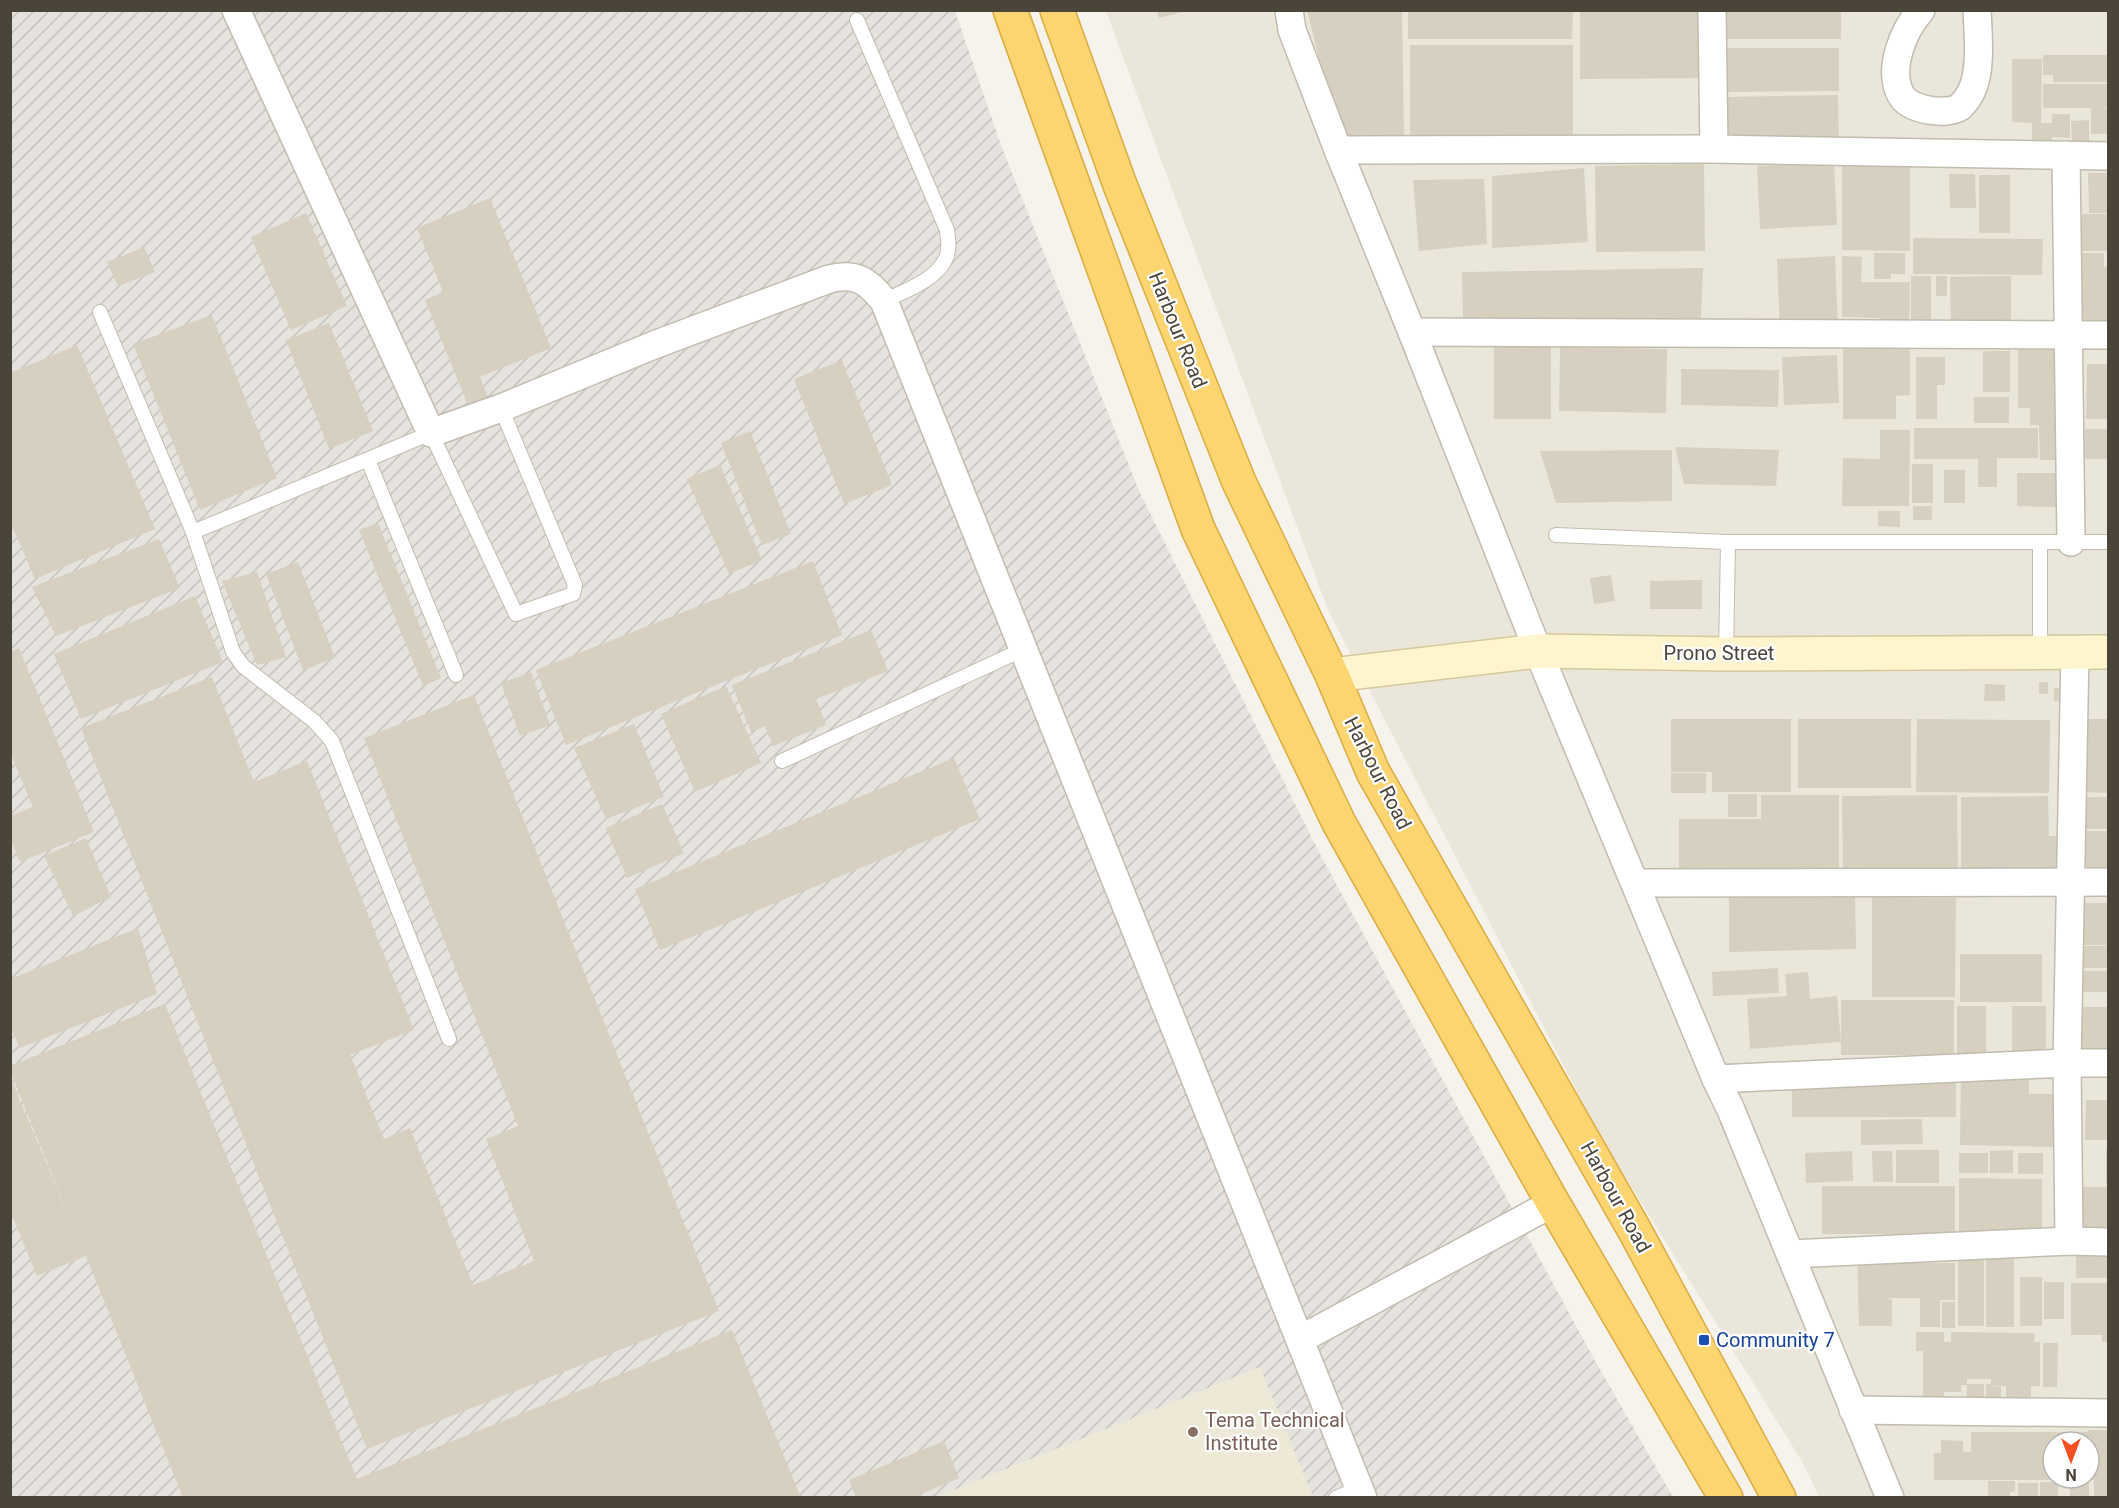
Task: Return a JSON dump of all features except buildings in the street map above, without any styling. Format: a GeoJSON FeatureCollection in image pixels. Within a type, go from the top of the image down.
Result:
{"type":"FeatureCollection","features":[{"type":"Feature","properties":{"kind":"highway"},"geometry":{"type":"LineString","coordinates":[[1010,10],[1198,529],[1339,823],[1554,1203],[1726,1497]]}},
{"type":"Feature","properties":{"kind":"highway","name":"Harbour Road"},"geometry":{"type":"LineString","coordinates":[[1057,10],[1120,185],[1239,482],[1332,675],[1373,772],[1635,1231],[1779,1497]]}},
{"type":"Feature","properties":{"kind":"street"},"geometry":{"type":"LineString","coordinates":[[236,10],[431,433],[501,408],[654,345],[836,277],[843,275],[858,278],[872,286],[884,301],[1301,1339],[1353,1494]]}},
{"type":"Feature","properties":{"kind":"street"},"geometry":{"type":"LineString","coordinates":[[1289,10],[1292,30],[1338,150],[1538,651],[1791,1254],[1890,1497]]}},
{"type":"Feature","properties":{"kind":"street"},"geometry":{"type":"LineString","coordinates":[[1712,10],[1714,149]]}},
{"type":"Feature","properties":{"kind":"street"},"geometry":{"type":"LineString","coordinates":[[1921,10],[1912,21],[1900,44],[1897,83],[1902,98],[1919,108],[1936,112],[1959,107],[1972,92],[1980,57],[1977,10]]}},
{"type":"Feature","properties":{"kind":"street"},"geometry":{"type":"LineString","coordinates":[[1338,150],[1714,149],[2109,156]]}},
{"type":"Feature","properties":{"kind":"street"},"geometry":{"type":"LineString","coordinates":[[2066,155],[2071,542]]}},
{"type":"Feature","properties":{"kind":"street"},"geometry":{"type":"LineString","coordinates":[[1412,332],[2109,335]]}},
{"type":"Feature","properties":{"kind":"street","name":"Prono Street"},"geometry":{"type":"LineString","coordinates":[[1332,675],[1538,651],[1726,654],[2109,651]]}},
{"type":"Feature","properties":{"kind":"street"},"geometry":{"type":"LineString","coordinates":[[2069,1241],[2067,1063],[2075,651]]}},
{"type":"Feature","properties":{"kind":"street"},"geometry":{"type":"LineString","coordinates":[[1635,883],[2109,882]]}},
{"type":"Feature","properties":{"kind":"street"},"geometry":{"type":"LineString","coordinates":[[1716,1079],[2109,1063]]}},
{"type":"Feature","properties":{"kind":"street"},"geometry":{"type":"LineString","coordinates":[[1301,1339],[1554,1203]]}},
{"type":"Feature","properties":{"kind":"street"},"geometry":{"type":"LineString","coordinates":[[1791,1254],[2069,1241],[2109,1242]]}},
{"type":"Feature","properties":{"kind":"street"},"geometry":{"type":"LineString","coordinates":[[1853,1410],[2109,1413]]}},
{"type":"Feature","properties":{"kind":"lane"},"geometry":{"type":"LineString","coordinates":[[856,20],[947,230],[949,246],[946,259],[937,271],[884,301]]}},
{"type":"Feature","properties":{"kind":"lane"},"geometry":{"type":"LineString","coordinates":[[100,312],[193,532],[233,651],[243,666],[314,721],[332,741],[449,1039]]}},
{"type":"Feature","properties":{"kind":"lane"},"geometry":{"type":"LineString","coordinates":[[193,532],[431,433],[516,614],[573,594],[574,585],[501,408]]}},
{"type":"Feature","properties":{"kind":"lane"},"geometry":{"type":"LineString","coordinates":[[368,460],[456,675]]}},
{"type":"Feature","properties":{"kind":"lane"},"geometry":{"type":"LineString","coordinates":[[1556,536],[1728,542],[2109,542]]}},
{"type":"Feature","properties":{"kind":"lane"},"geometry":{"type":"LineString","coordinates":[[1726,654],[1728,542]]}},
{"type":"Feature","properties":{"kind":"lane"},"geometry":{"type":"LineString","coordinates":[[2040,542],[2040,652]]}},
{"type":"Feature","properties":{"kind":"lane"},"geometry":{"type":"LineString","coordinates":[[782,761],[1024,649]]}},
{"type":"Feature","properties":{"kind":"shaded area"},"geometry":{"type":"Polygon","coordinates":[[[10,11],[955,11],[1002,148],[1140,493],[1320,854],[1593,1357],[1673,1497],[11,1497],[10,11]]]}},
{"type":"Feature","properties":{"kind":"shaded area"},"geometry":{"type":"Polygon","coordinates":[[[1106,11],[2108,11],[2108,1497],[1819,1497],[1803,1463],[1601,1138],[1328,610],[1106,11]]]}},
{"type":"Feature","properties":{"kind":"shaded area","name":"Tema Technical Institute"},"geometry":{"type":"Polygon","coordinates":[[[1260,1367],[1313,1497],[936,1497],[1260,1367]]]}},
{"type":"Feature","properties":{"kind":"place","name":"Community 7"},"geometry":{"type":"Point","coordinates":[1704,1340]}},
{"type":"Feature","properties":{"kind":"place","name":"Tema Technical Institute"},"geometry":{"type":"Point","coordinates":[1193,1432]}}]}
